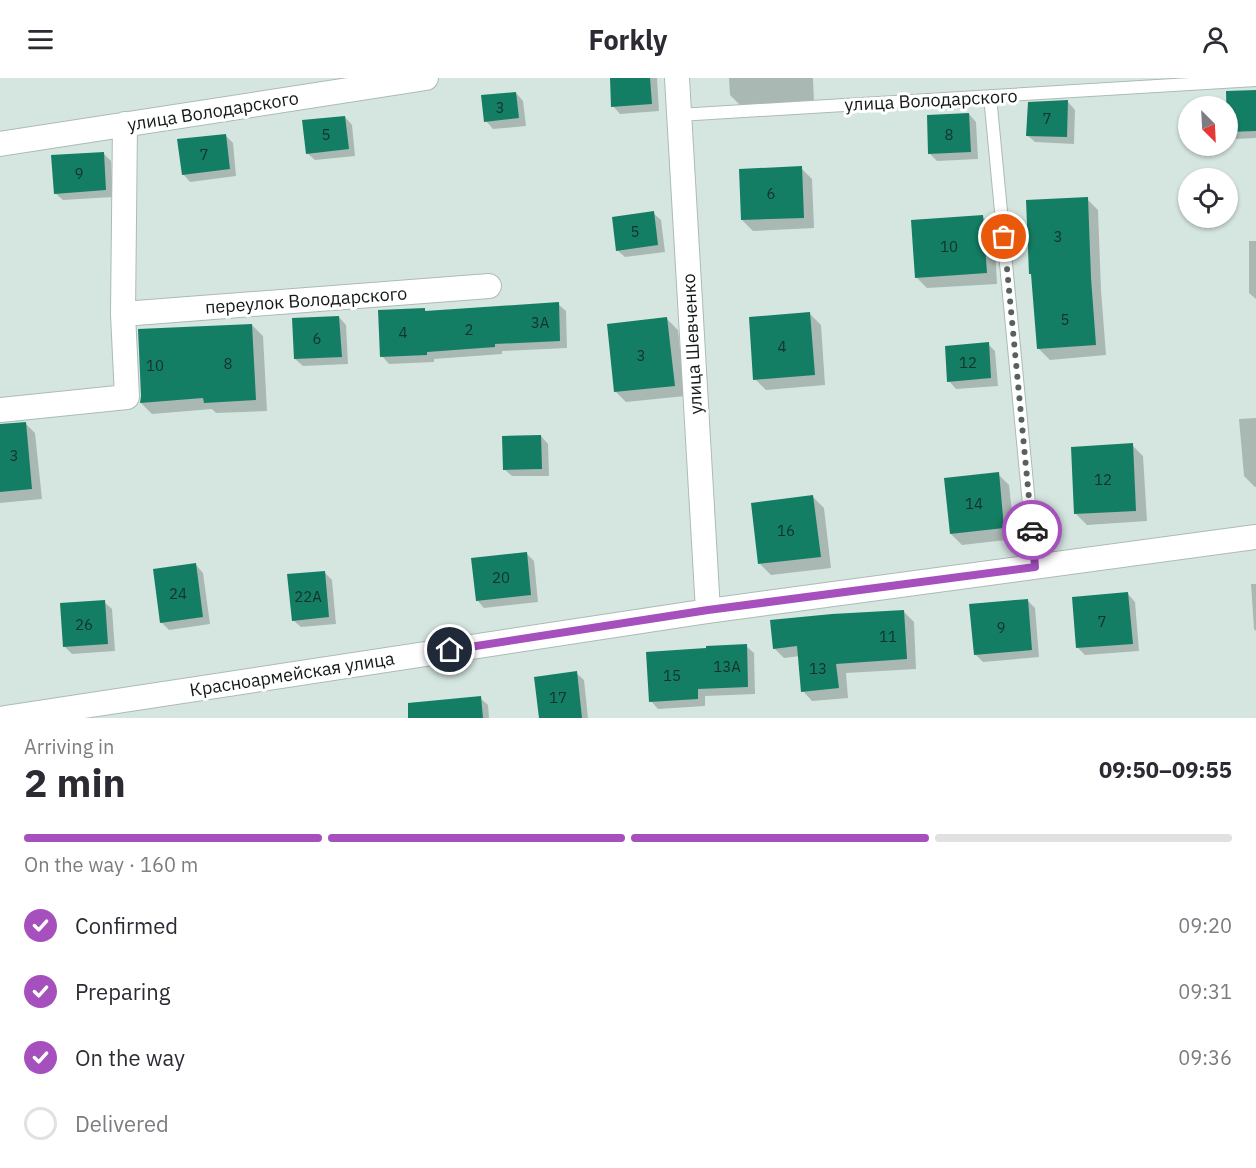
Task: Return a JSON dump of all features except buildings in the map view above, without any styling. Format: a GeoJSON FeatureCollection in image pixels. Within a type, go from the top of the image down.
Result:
{"type":"FeatureCollection","features":[{"type":"Feature","properties":{"kind":"street","name":"улица Володарского"},"geometry":{"type":"LineString","coordinates":[[0,144],[426,78]]}},
{"type":"Feature","properties":{"kind":"street","name":"улица Шевченко"},"geometry":{"type":"LineString","coordinates":[[677,78],[708,610]]}},
{"type":"Feature","properties":{"kind":"street"},"geometry":{"type":"LineString","coordinates":[[0,410],[127,397],[123,314],[125,124]]}},
{"type":"Feature","properties":{"kind":"street","name":"переулок Володарского"},"geometry":{"type":"LineString","coordinates":[[123,314],[489,286]]}},
{"type":"Feature","properties":{"kind":"street","name":"Красноармейская улица"},"geometry":{"type":"LineString","coordinates":[[5,718],[708,610],[1256,537]]}},
{"type":"Feature","properties":{"kind":"lane","name":"улица Володарского"},"geometry":{"type":"LineString","coordinates":[[679,115],[1256,80]]}},
{"type":"Feature","properties":{"kind":"lane"},"geometry":{"type":"LineString","coordinates":[[990,96],[1035,567]]}},
{"type":"Feature","properties":{"kind":"way so far"},"geometry":{"type":"LineString","coordinates":[[1004,237],[1032,530]]}},
{"type":"Feature","properties":{"kind":"route"},"geometry":{"type":"LineString","coordinates":[[450,650],[708,610],[1035,567],[1032,530]]}}]}
